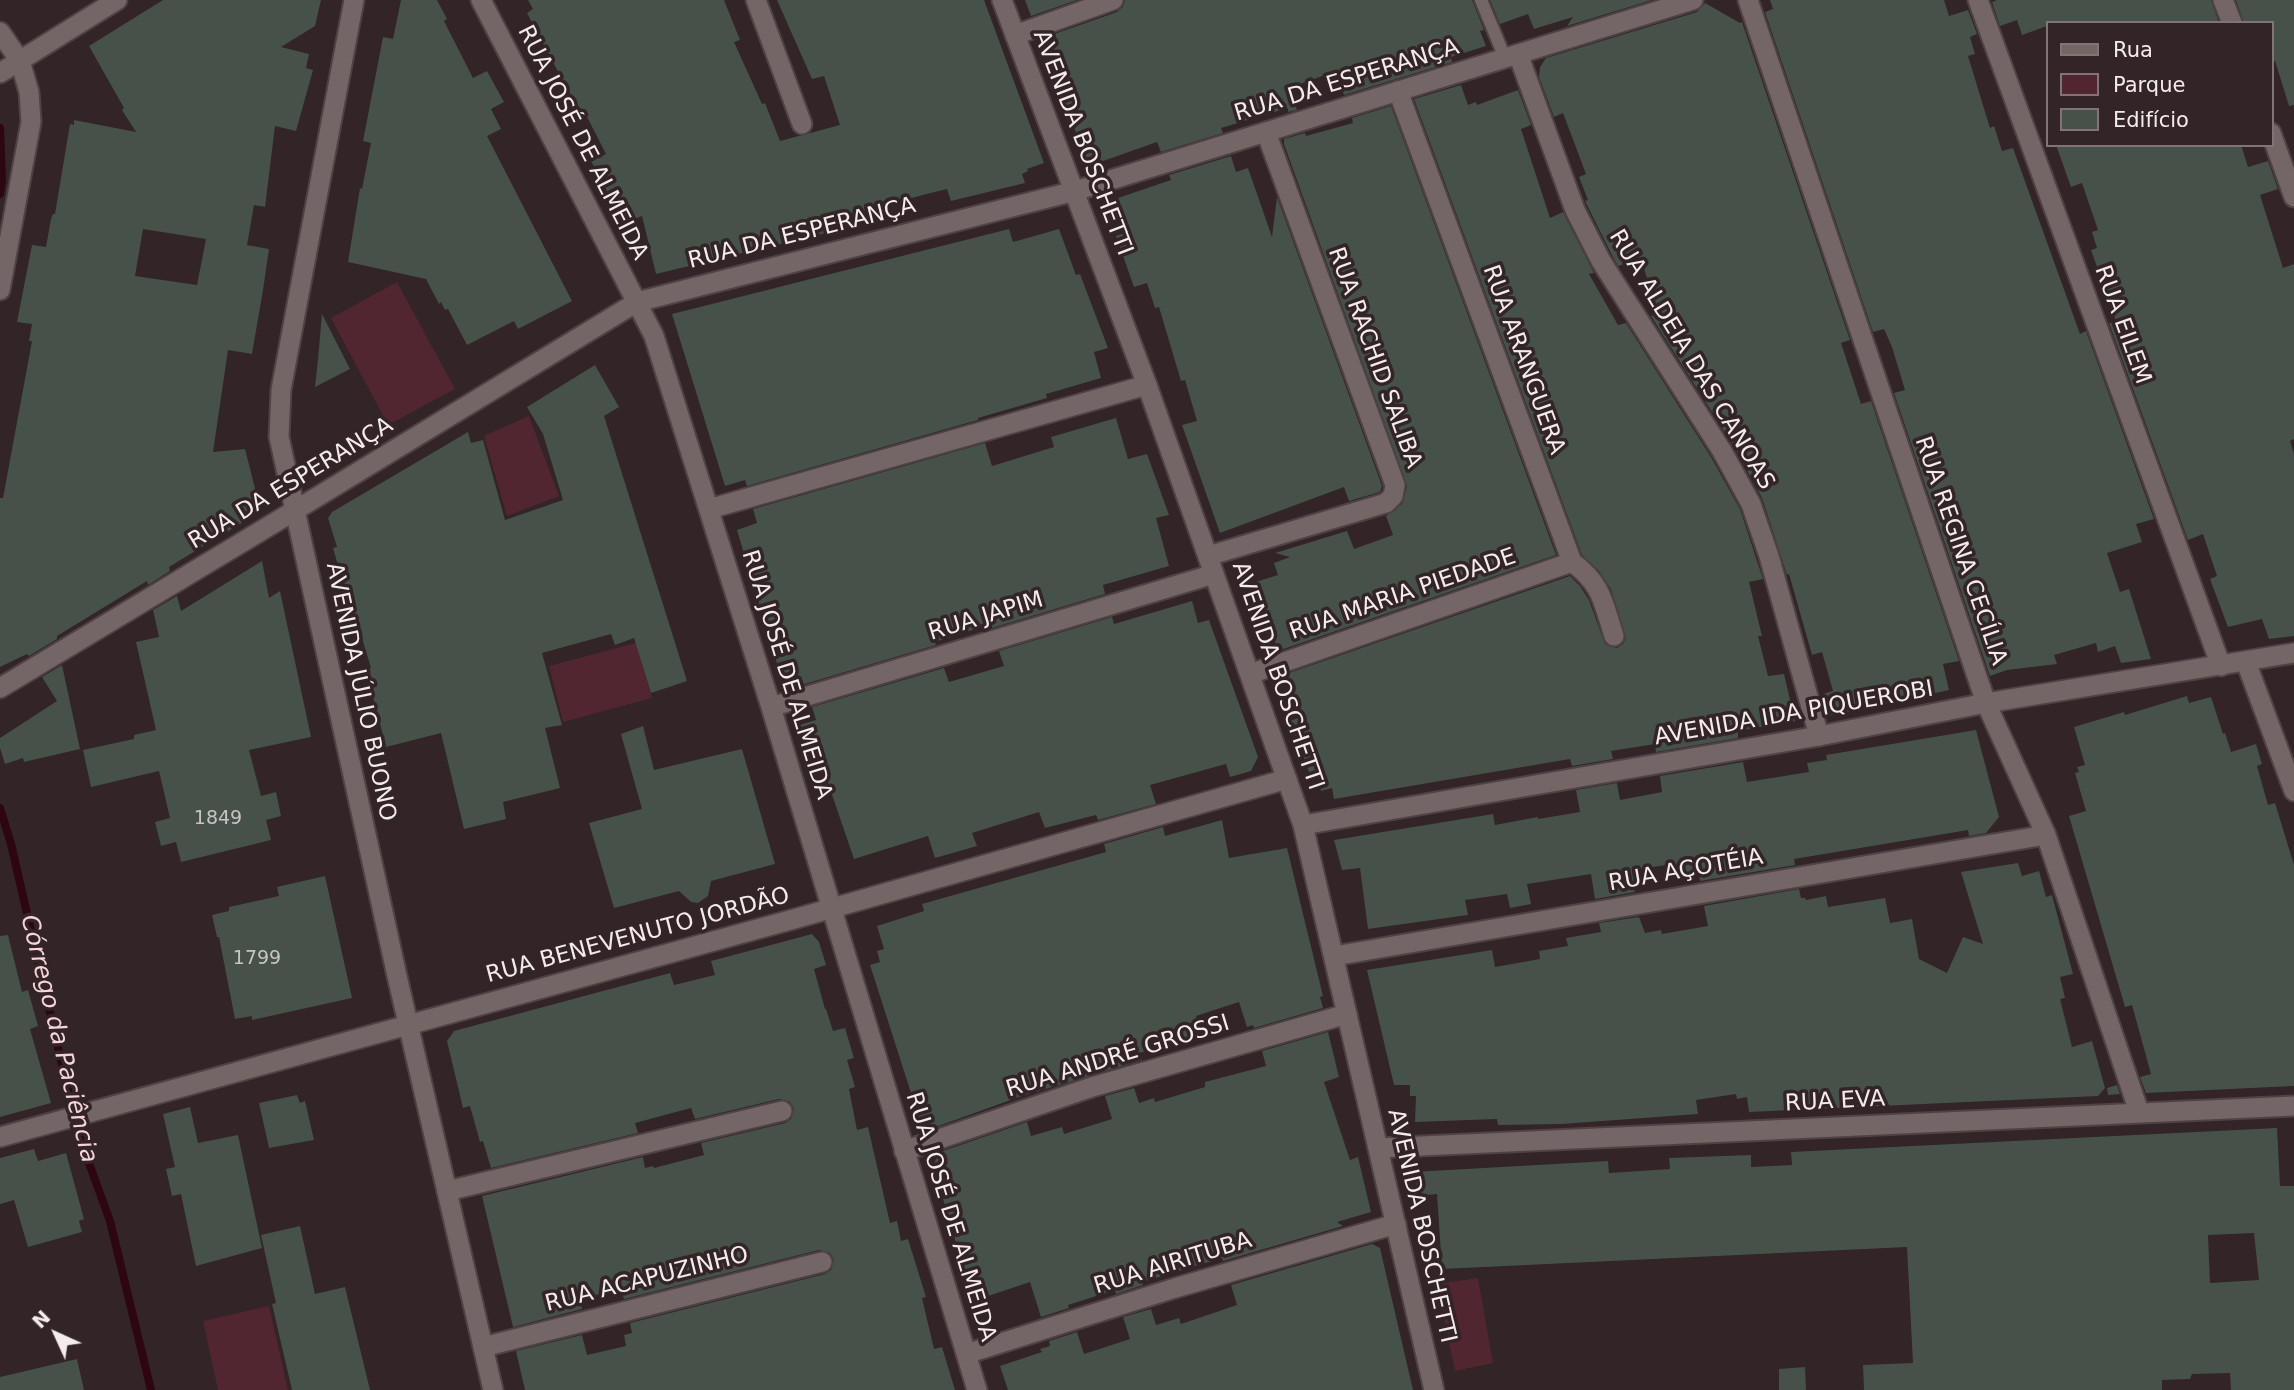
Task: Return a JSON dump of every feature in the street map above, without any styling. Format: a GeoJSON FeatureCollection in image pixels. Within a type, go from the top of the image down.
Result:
{"type":"FeatureCollection","features":[{"type":"Feature","properties":{"kind":"street"},"geometry":{"type":"LineString","coordinates":[[0,73],[117,0]]}},
{"type":"Feature","properties":{"kind":"street","name":"AVENIDA JÚLIO BUONO"},"geometry":{"type":"LineString","coordinates":[[354,0],[281,390],[279,437],[408,1024],[494,1390]]}},
{"type":"Feature","properties":{"kind":"street","name":"RUA JOSÉ DE ALMEIDA"},"geometry":{"type":"LineString","coordinates":[[481,0],[654,336],[771,708],[977,1390]]}},
{"type":"Feature","properties":{"kind":"street"},"geometry":{"type":"LineString","coordinates":[[756,0],[802,124]]}},
{"type":"Feature","properties":{"kind":"street","name":"AVENIDA BOSCHETTI"},"geometry":{"type":"LineString","coordinates":[[1002,0],[1147,385],[1303,825],[1434,1390]]}},
{"type":"Feature","properties":{"kind":"street"},"geometry":{"type":"LineString","coordinates":[[1015,35],[1113,0]]}},
{"type":"Feature","properties":{"kind":"street","name":"RUA DA ESPERANÇA"},"geometry":{"type":"LineString","coordinates":[[0,688],[637,302],[1075,191],[1693,0]]}},
{"type":"Feature","properties":{"kind":"street","name":"RUA REGINA CECÍLIA"},"geometry":{"type":"LineString","coordinates":[[1748,0],[1986,703],[2046,835],[2139,1112]]}},
{"type":"Feature","properties":{"kind":"street","name":"RUA EILEM"},"geometry":{"type":"LineString","coordinates":[[1978,0],[2221,666]]}},
{"type":"Feature","properties":{"kind":"street"},"geometry":{"type":"LineString","coordinates":[[2224,0],[2231,21]]}},
{"type":"Feature","properties":{"kind":"street"},"geometry":{"type":"LineString","coordinates":[[0,32],[20,61],[29,92],[31,122],[0,290]]}},
{"type":"Feature","properties":{"kind":"street","name":"RUA ALDEIA DAS CANOAS"},"geometry":{"type":"LineString","coordinates":[[1511,56],[1575,210],[1601,261],[1722,451],[1751,504],[1769,556],[1819,736]]}},
{"type":"Feature","properties":{"kind":"street","name":"RUA ARANGUERA"},"geometry":{"type":"LineString","coordinates":[[1398,91],[1572,562],[1597,585],[1614,636]]}},
{"type":"Feature","properties":{"kind":"street","name":"RUA RACHID SALIBA"},"geometry":{"type":"LineString","coordinates":[[1211,565],[1386,503],[1392,496],[1395,485],[1266,132]]}},
{"type":"Feature","properties":{"kind":"street"},"geometry":{"type":"LineString","coordinates":[[2273,139],[2294,197]]}},
{"type":"Feature","properties":{"kind":"street"},"geometry":{"type":"LineString","coordinates":[[709,509],[1147,385]]}},
{"type":"Feature","properties":{"kind":"street","name":"RUA MARIA PIEDADE"},"geometry":{"type":"LineString","coordinates":[[1250,674],[1572,562]]}},
{"type":"Feature","properties":{"kind":"street","name":"RUA JAPIM"},"geometry":{"type":"LineString","coordinates":[[771,708],[1211,565]]}},
{"type":"Feature","properties":{"kind":"street","name":"AVENIDA IDA PIQUEROBI"},"geometry":{"type":"LineString","coordinates":[[1303,825],[1819,736],[1986,703],[2294,653]]}},
{"type":"Feature","properties":{"kind":"street"},"geometry":{"type":"LineString","coordinates":[[2246,662],[2294,791]]}},
{"type":"Feature","properties":{"kind":"street","name":"RUA BENEVENUTO JORDÃO"},"geometry":{"type":"LineString","coordinates":[[0,1137],[831,909],[1287,779]]}},
{"type":"Feature","properties":{"kind":"street","name":"RUA AÇOTÉIA"},"geometry":{"type":"LineString","coordinates":[[1334,956],[2046,835]]}},
{"type":"Feature","properties":{"kind":"street","name":"RUA ANDRÉ GROSSI"},"geometry":{"type":"LineString","coordinates":[[904,1151],[1092,1087],[1347,1014]]}},
{"type":"Feature","properties":{"kind":"street","name":"RUA EVA"},"geometry":{"type":"LineString","coordinates":[[1378,1148],[2294,1106]]}},
{"type":"Feature","properties":{"kind":"street"},"geometry":{"type":"LineString","coordinates":[[447,1191],[782,1111]]}},
{"type":"Feature","properties":{"kind":"street","name":"RUA AIRITUBA"},"geometry":{"type":"LineString","coordinates":[[966,1354],[1175,1288],[1396,1224]]}},
{"type":"Feature","properties":{"kind":"street","name":"RUA ACAPUZINHO"},"geometry":{"type":"LineString","coordinates":[[483,1347],[822,1262]]}},
{"type":"Feature","properties":{"kind":"lane"},"geometry":{"type":"LineString","coordinates":[[1481,0],[1511,56]]}},
{"type":"Feature","properties":{"kind":"green space"},"geometry":{"type":"Polygon","coordinates":[[[397,282],[455,389],[388,425],[331,318],[397,282]]]}},
{"type":"Feature","properties":{"kind":"green space"},"geometry":{"type":"Polygon","coordinates":[[[529,416],[559,496],[507,516],[484,436],[529,416]]]}},
{"type":"Feature","properties":{"kind":"green space"},"geometry":{"type":"Polygon","coordinates":[[[636,643],[652,698],[563,722],[549,666],[636,643]]]}},
{"type":"Feature","properties":{"kind":"green space"},"geometry":{"type":"Polygon","coordinates":[[[1478,1278],[1493,1363],[1455,1371],[1437,1284],[1478,1278]]]}},
{"type":"Feature","properties":{"kind":"green space"},"geometry":{"type":"Polygon","coordinates":[[[269,1306],[288,1390],[218,1390],[203,1321],[269,1306]]]}},
{"type":"Feature","properties":{"kind":"building"},"geometry":{"type":"Polygon","coordinates":[[[163,0],[321,0],[315,26],[281,47],[309,54],[306,68],[313,70],[296,131],[275,126],[265,207],[254,205],[247,245],[269,249],[263,290],[252,354],[228,350],[213,452],[245,449],[259,504],[253,516],[169,567],[170,571],[148,585],[147,581],[29,656],[27,654],[0,667],[0,498],[3,498],[32,341],[29,341],[32,324],[17,322],[32,245],[46,247],[51,219],[55,214],[70,124],[74,125],[74,120],[136,132],[89,46],[163,0]],[[143,229],[135,276],[197,285],[206,239],[143,229]]]}},
{"type":"Feature","properties":{"kind":"building"},"geometry":{"type":"Polygon","coordinates":[[[401,0],[437,0],[447,19],[444,21],[473,78],[487,71],[504,102],[491,109],[501,129],[487,136],[572,301],[518,329],[514,321],[467,345],[448,309],[445,310],[441,302],[439,304],[426,279],[348,262],[360,188],[362,189],[371,143],[363,141],[383,37],[393,39],[401,0]]]}},
{"type":"Feature","properties":{"kind":"building"},"geometry":{"type":"Polygon","coordinates":[[[528,0],[724,0],[740,40],[734,42],[762,104],[765,103],[780,141],[840,125],[824,76],[812,79],[777,0],[984,0],[1044,163],[1027,169],[1028,171],[1022,174],[1025,183],[951,201],[947,189],[823,222],[826,233],[656,274],[642,216],[624,223],[591,161],[606,154],[584,111],[580,113],[527,13],[533,9],[528,0]]]}},
{"type":"Feature","properties":{"kind":"building"},"geometry":{"type":"Polygon","coordinates":[[[1025,0],[1077,0],[1031,16],[1025,0]]]}},
{"type":"Feature","properties":{"kind":"building"},"geometry":{"type":"Polygon","coordinates":[[[1125,0],[1472,0],[1484,30],[1480,31],[1486,46],[1451,57],[1452,62],[1344,95],[1336,71],[1289,88],[1297,110],[1288,112],[1288,108],[1221,128],[1223,133],[1161,152],[1157,142],[1089,166],[1040,39],[1117,12],[1123,7],[1125,0]]]}},
{"type":"Feature","properties":{"kind":"building"},"geometry":{"type":"Polygon","coordinates":[[[1490,0],[1652,0],[1567,26],[1573,17],[1534,29],[1528,14],[1500,24],[1490,0]]]}},
{"type":"Feature","properties":{"kind":"building"},"geometry":{"type":"Polygon","coordinates":[[[1770,0],[1944,0],[1949,16],[1968,10],[1977,34],[1970,37],[1975,54],[1968,56],[1990,128],[1994,126],[2002,151],[2013,148],[2080,334],[2086,331],[2154,519],[2136,524],[2142,542],[2107,553],[2120,592],[2129,589],[2151,659],[2121,663],[2115,646],[2098,652],[2096,643],[2054,655],[2057,664],[2007,670],[1990,676],[1894,393],[1905,390],[1892,347],[1884,329],[1873,332],[1765,12],[1773,9],[1770,0]]]}},
{"type":"Feature","properties":{"kind":"building"},"geometry":{"type":"Polygon","coordinates":[[[2211,0],[2218,21],[2046,21],[2046,26],[2022,35],[2017,20],[2000,26],[1992,2],[2211,0]]]}},
{"type":"Feature","properties":{"kind":"building"},"geometry":{"type":"Polygon","coordinates":[[[2236,0],[2294,0],[2294,105],[2289,106],[2273,62],[2273,21],[2243,21],[2236,0]]]}},
{"type":"Feature","properties":{"kind":"building"},"geometry":{"type":"Polygon","coordinates":[[[1705,3],[1742,22],[1850,340],[1841,343],[1861,404],[1871,401],[1959,661],[1943,664],[1949,690],[1829,716],[1823,694],[1833,691],[1822,652],[1812,655],[1789,574],[1787,575],[1762,498],[1733,445],[1651,316],[1658,314],[1641,259],[1618,266],[1612,255],[1585,201],[1588,200],[1579,177],[1586,174],[1563,113],[1554,117],[1539,77],[1540,67],[1546,58],[1697,12],[1705,3]]]}},
{"type":"Feature","properties":{"kind":"building"},"geometry":{"type":"Polygon","coordinates":[[[1461,85],[1468,105],[1476,102],[1477,105],[1518,90],[1531,125],[1521,129],[1550,218],[1563,212],[1594,273],[1589,274],[1618,325],[1626,323],[1711,457],[1740,509],[1763,579],[1749,582],[1768,676],[1784,674],[1795,721],[1738,731],[1738,738],[1656,752],[1655,744],[1611,751],[1613,759],[1572,766],[1570,759],[1334,799],[1332,788],[1321,791],[1317,775],[1311,777],[1290,721],[1301,717],[1286,674],[1570,576],[1589,600],[1605,644],[1617,648],[1626,638],[1611,589],[1599,571],[1582,555],[1414,99],[1461,85]]]}},
{"type":"Feature","properties":{"kind":"building"},"geometry":{"type":"Polygon","coordinates":[[[1391,106],[1556,555],[1278,651],[1261,605],[1254,607],[1246,585],[1278,575],[1274,563],[1290,557],[1275,553],[1347,531],[1354,549],[1393,535],[1386,516],[1402,504],[1407,486],[1284,139],[1353,123],[1352,118],[1391,106]]]}},
{"type":"Feature","properties":{"kind":"building"},"geometry":{"type":"Polygon","coordinates":[[[2057,147],[2242,147],[2248,167],[2268,161],[2278,189],[2260,195],[2283,268],[2294,264],[2294,439],[2290,441],[2294,454],[2294,636],[2269,639],[2262,619],[2228,627],[2210,579],[2217,576],[2203,534],[2188,540],[2109,323],[2116,321],[2091,250],[2097,248],[2092,232],[2098,230],[2082,183],[2071,187],[2057,147]]]}},
{"type":"Feature","properties":{"kind":"building"},"geometry":{"type":"Polygon","coordinates":[[[1231,156],[1236,172],[1248,168],[1272,237],[1277,197],[1382,486],[1380,492],[1349,501],[1344,487],[1220,533],[1182,425],[1197,421],[1185,380],[1181,381],[1159,307],[1155,308],[1147,283],[1134,287],[1116,236],[1128,232],[1118,198],[1171,180],[1169,175],[1231,156]]]}},
{"type":"Feature","properties":{"kind":"building"},"geometry":{"type":"Polygon","coordinates":[[[1009,229],[1013,242],[1059,229],[1076,275],[1080,274],[1108,348],[1094,352],[1101,378],[1046,394],[1047,398],[978,420],[747,486],[745,480],[725,486],[672,314],[1009,229]]]}},
{"type":"Feature","properties":{"kind":"building"},"geometry":{"type":"Polygon","coordinates":[[[322,314],[350,369],[315,387],[318,359],[322,314]]]}},
{"type":"Feature","properties":{"kind":"building"},"geometry":{"type":"Polygon","coordinates":[[[595,365],[619,407],[604,416],[687,681],[651,693],[634,638],[615,645],[611,634],[542,653],[562,725],[545,728],[560,788],[503,802],[506,819],[464,829],[441,733],[386,747],[366,669],[371,668],[333,548],[337,547],[328,518],[332,512],[468,432],[471,443],[483,440],[505,520],[563,500],[543,434],[527,407],[595,365]]]}},
{"type":"Feature","properties":{"kind":"building"},"geometry":{"type":"Polygon","coordinates":[[[1116,418],[1128,459],[1147,454],[1169,515],[1156,518],[1169,566],[1103,585],[1105,594],[992,628],[991,624],[935,642],[936,645],[798,686],[782,680],[737,530],[757,523],[753,509],[985,443],[992,466],[1054,447],[1051,437],[1116,418]]]}},
{"type":"Feature","properties":{"kind":"building"},"geometry":{"type":"Polygon","coordinates":[[[262,561],[269,598],[280,591],[311,737],[249,750],[261,796],[276,792],[281,816],[266,820],[271,840],[181,862],[176,842],[161,846],[155,822],[170,818],[159,771],[91,787],[83,750],[134,739],[134,735],[156,730],[136,642],[159,637],[153,610],[177,596],[181,611],[262,561]]]}},
{"type":"Feature","properties":{"kind":"building"},"geometry":{"type":"Polygon","coordinates":[[[1192,601],[1198,623],[1209,620],[1258,757],[1251,771],[1230,777],[1226,764],[1150,785],[1156,804],[1098,820],[1096,815],[1045,828],[1039,812],[972,833],[977,846],[935,858],[928,836],[854,859],[816,748],[804,751],[796,726],[816,720],[812,707],[944,668],[949,682],[1004,666],[999,651],[1112,617],[1114,624],[1192,601]]]}},
{"type":"Feature","properties":{"kind":"building"},"geometry":{"type":"Polygon","coordinates":[[[62,665],[80,749],[24,762],[23,758],[5,764],[0,738],[57,701],[42,677],[62,665]]]}},
{"type":"Feature","properties":{"kind":"building"},"geometry":{"type":"Polygon","coordinates":[[[2187,696],[2189,703],[2211,697],[2231,752],[2256,744],[2262,764],[2257,766],[2268,805],[2275,803],[2294,865],[2294,1086],[2146,1093],[2140,1077],[2151,1074],[2132,1005],[2125,1007],[2069,816],[2086,811],[2075,773],[2079,772],[2077,767],[2085,765],[2074,727],[2187,696]]]}},
{"type":"Feature","properties":{"kind":"building"},"geometry":{"type":"Polygon","coordinates":[[[643,726],[654,770],[742,749],[775,864],[711,881],[708,896],[698,903],[691,902],[679,891],[614,908],[589,823],[642,809],[621,734],[643,726]]]}},
{"type":"Feature","properties":{"kind":"building"},"geometry":{"type":"Polygon","coordinates":[[[1976,730],[1999,817],[1986,833],[1969,836],[1968,830],[1794,859],[1795,865],[1700,881],[1699,875],[1675,879],[1673,864],[1632,870],[1635,892],[1595,899],[1591,874],[1527,884],[1531,904],[1510,908],[1507,894],[1465,900],[1468,915],[1368,929],[1360,868],[1342,870],[1334,840],[1493,814],[1495,825],[1580,812],[1576,790],[1617,783],[1620,800],[1662,792],[1660,776],[1743,762],[1747,782],[1809,772],[1807,763],[1827,760],[1826,755],[1976,730]]]}},
{"type":"Feature","properties":{"kind":"building"},"geometry":{"type":"Polygon","coordinates":[[[1222,820],[1229,858],[1287,848],[1323,996],[1320,997],[1323,1008],[1254,1028],[1253,1025],[1247,1027],[1239,1002],[1196,1016],[1201,1034],[1139,1053],[1142,1060],[1019,1097],[933,1128],[920,1121],[870,965],[880,962],[877,951],[884,949],[877,926],[924,911],[922,904],[1106,852],[1104,844],[1163,827],[1165,836],[1222,820]]]}},
{"type":"Feature","properties":{"kind":"building"},"geometry":{"type":"Polygon","coordinates":[[[2018,863],[2022,876],[2039,871],[2046,897],[2052,895],[2073,974],[2060,977],[2065,998],[2060,999],[2072,1047],[2092,1041],[2105,1088],[2098,1096],[1749,1112],[1747,1097],[1737,1099],[1736,1094],[1696,1100],[1698,1114],[1562,1124],[1498,1125],[1497,1119],[1415,1122],[1416,1096],[1410,1096],[1410,1085],[1394,1085],[1367,970],[1492,950],[1495,967],[1540,959],[1539,951],[1568,946],[1566,938],[1601,932],[1599,923],[1639,917],[1645,933],[1661,930],[1662,934],[1708,926],[1704,906],[1799,889],[1801,898],[1806,900],[1826,896],[1828,907],[1885,898],[1890,923],[1912,919],[1919,959],[1947,973],[1963,937],[1983,944],[1961,872],[2018,863]]]}},
{"type":"Feature","properties":{"kind":"building"},"geometry":{"type":"Polygon","coordinates":[[[325,876],[352,998],[252,1020],[252,1016],[235,1019],[212,915],[229,911],[229,907],[279,896],[277,887],[325,876]]]}},
{"type":"Feature","properties":{"kind":"building"},"geometry":{"type":"Polygon","coordinates":[[[812,934],[819,942],[826,965],[814,969],[825,1009],[833,1031],[845,1028],[854,1058],[847,1060],[855,1087],[849,1089],[857,1130],[868,1127],[890,1223],[897,1221],[901,1241],[908,1239],[926,1297],[922,1298],[934,1349],[942,1347],[955,1390],[525,1390],[516,1351],[582,1335],[587,1355],[626,1346],[624,1335],[632,1333],[630,1323],[825,1274],[831,1270],[834,1260],[830,1253],[819,1250],[624,1299],[621,1289],[580,1299],[582,1309],[513,1327],[482,1196],[643,1157],[645,1168],[654,1168],[704,1155],[701,1143],[785,1123],[791,1119],[794,1109],[790,1102],[779,1099],[695,1119],[691,1108],[635,1123],[638,1133],[491,1168],[470,1106],[463,1108],[447,1041],[454,1031],[670,973],[674,985],[715,975],[711,961],[812,934]]]}},
{"type":"Feature","properties":{"kind":"building"},"geometry":{"type":"Polygon","coordinates":[[[8,935],[22,992],[28,990],[38,1026],[30,1029],[51,1103],[0,1117],[0,936],[8,935]]]}},
{"type":"Feature","properties":{"kind":"building"},"geometry":{"type":"Polygon","coordinates":[[[1328,1032],[1339,1077],[1324,1082],[1350,1160],[1358,1157],[1371,1212],[1337,1222],[1343,1226],[1223,1261],[1222,1258],[1142,1282],[1143,1285],[1116,1294],[1115,1290],[1041,1317],[1030,1282],[973,1301],[933,1165],[940,1152],[1027,1122],[1031,1136],[1062,1127],[1064,1134],[1112,1119],[1105,1096],[1134,1088],[1139,1103],[1154,1098],[1155,1102],[1205,1087],[1205,1082],[1266,1066],[1262,1051],[1328,1032]]]}},
{"type":"Feature","properties":{"kind":"building"},"geometry":{"type":"Polygon","coordinates":[[[2117,1085],[2120,1094],[2108,1095],[2107,1088],[2117,1085]]]}},
{"type":"Feature","properties":{"kind":"building"},"geometry":{"type":"Polygon","coordinates":[[[297,1095],[300,1103],[305,1101],[314,1140],[269,1148],[259,1103],[297,1095]]]}},
{"type":"Feature","properties":{"kind":"building"},"geometry":{"type":"Polygon","coordinates":[[[190,1107],[198,1143],[238,1135],[262,1248],[196,1266],[181,1194],[172,1196],[166,1169],[175,1167],[163,1114],[190,1107]]]}},
{"type":"Feature","properties":{"kind":"building"},"geometry":{"type":"Polygon","coordinates":[[[2277,1128],[2280,1186],[2294,1186],[2294,1390],[2231,1390],[2230,1373],[2192,1374],[2190,1379],[2162,1380],[2162,1390],[1864,1390],[1863,1365],[1913,1363],[1907,1247],[1442,1269],[1437,1194],[1419,1196],[1413,1172],[1608,1161],[1609,1173],[1670,1169],[1669,1158],[1751,1155],[1751,1167],[1792,1165],[1791,1152],[2277,1128]],[[2254,1233],[2208,1235],[2210,1283],[2259,1280],[2254,1233]]]}},
{"type":"Feature","properties":{"kind":"building"},"geometry":{"type":"Polygon","coordinates":[[[34,1149],[38,1161],[66,1153],[84,1219],[79,1221],[82,1232],[28,1247],[14,1200],[0,1204],[0,1158],[34,1149]]]}},
{"type":"Feature","properties":{"kind":"building"},"geometry":{"type":"Polygon","coordinates":[[[300,1226],[315,1294],[345,1287],[370,1390],[292,1390],[272,1304],[276,1303],[261,1235],[300,1226]]]}},
{"type":"Feature","properties":{"kind":"building"},"geometry":{"type":"Polygon","coordinates":[[[1372,1244],[1380,1248],[1413,1390],[1008,1390],[1000,1366],[1042,1352],[1040,1349],[1050,1346],[1049,1341],[1077,1332],[1084,1354],[1130,1339],[1123,1317],[1151,1309],[1156,1325],[1179,1318],[1181,1324],[1237,1305],[1231,1285],[1372,1244]]]}},
{"type":"Feature","properties":{"kind":"building"},"geometry":{"type":"Polygon","coordinates":[[[77,1359],[84,1390],[0,1390],[0,1377],[77,1359]]]}},
{"type":"Feature","properties":{"kind":"building"},"geometry":{"type":"Polygon","coordinates":[[[1805,1367],[1806,1390],[1779,1390],[1779,1369],[1805,1367]]]}},
{"type":"Feature","properties":{"kind":"waterway","name":"Córrego da Paciência"},"geometry":{"type":"LineString","coordinates":[[0,128],[0,194]]}},
{"type":"Feature","properties":{"kind":"waterway","name":"Córrego da Paciência"},"geometry":{"type":"LineString","coordinates":[[0,808],[11,844],[77,1130],[110,1221],[151,1390]]}}]}
